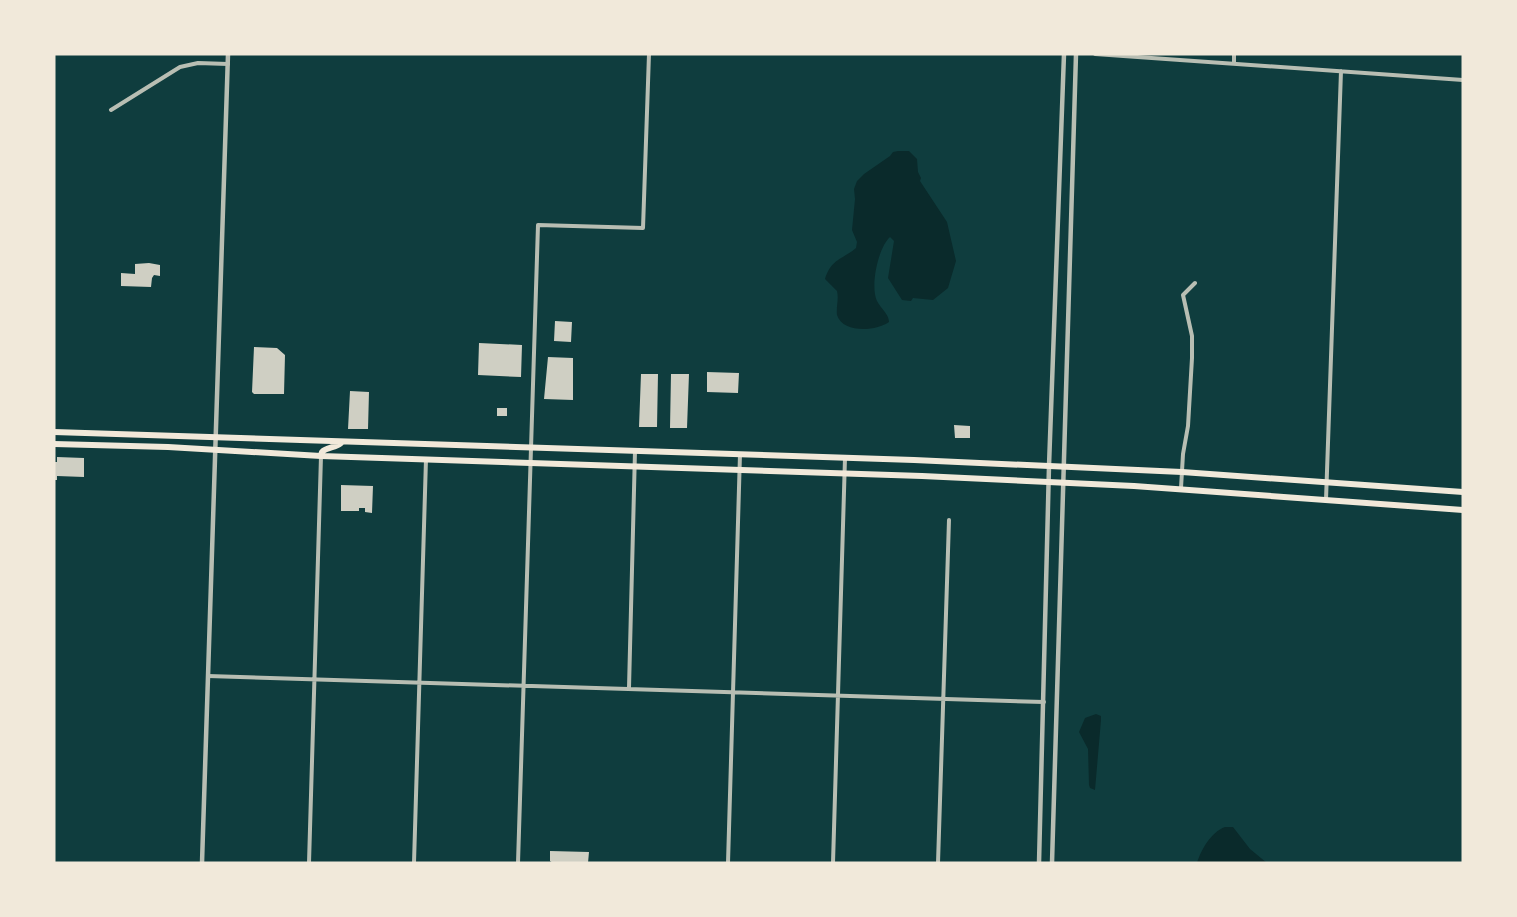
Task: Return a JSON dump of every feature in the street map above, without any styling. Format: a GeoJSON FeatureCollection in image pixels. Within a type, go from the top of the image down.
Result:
{"type":"FeatureCollection","features":[{"type":"Feature","properties":{"kind":"main road"},"geometry":{"type":"LineString","coordinates":[[54,432],[1049,466],[1182,472],[1463,492]]}},
{"type":"Feature","properties":{"kind":"main road"},"geometry":{"type":"LineString","coordinates":[[321,456],[323,450],[341,443]]}},
{"type":"Feature","properties":{"kind":"main road"},"geometry":{"type":"LineString","coordinates":[[54,444],[321,456],[845,473],[1181,488],[1463,510]]}},
{"type":"Feature","properties":{"kind":"street"},"geometry":{"type":"LineString","coordinates":[[202,863],[228,54]]}},
{"type":"Feature","properties":{"kind":"street"},"geometry":{"type":"LineString","coordinates":[[518,863],[538,225],[643,228],[649,54]]}},
{"type":"Feature","properties":{"kind":"street"},"geometry":{"type":"LineString","coordinates":[[1039,863],[1049,466],[1064,54]]}},
{"type":"Feature","properties":{"kind":"street"},"geometry":{"type":"LineString","coordinates":[[1052,863],[1076,54]]}},
{"type":"Feature","properties":{"kind":"street"},"geometry":{"type":"LineString","coordinates":[[1095,54],[1463,80]]}},
{"type":"Feature","properties":{"kind":"street"},"geometry":{"type":"LineString","coordinates":[[1234,54],[1234,64]]}},
{"type":"Feature","properties":{"kind":"street"},"geometry":{"type":"LineString","coordinates":[[111,110],[180,67],[198,63],[228,63]]}},
{"type":"Feature","properties":{"kind":"street"},"geometry":{"type":"LineString","coordinates":[[1326,500],[1341,72]]}},
{"type":"Feature","properties":{"kind":"street"},"geometry":{"type":"LineString","coordinates":[[1060,144],[1073,144]]}},
{"type":"Feature","properties":{"kind":"street"},"geometry":{"type":"LineString","coordinates":[[1056,251],[1070,251]]}},
{"type":"Feature","properties":{"kind":"street"},"geometry":{"type":"LineString","coordinates":[[1181,488],[1192,358],[1192,336],[1184,307],[1184,295],[1195,283]]}},
{"type":"Feature","properties":{"kind":"street"},"geometry":{"type":"LineString","coordinates":[[1053,350],[1067,350]]}},
{"type":"Feature","properties":{"kind":"street"},"geometry":{"type":"LineString","coordinates":[[629,688],[635,451]]}},
{"type":"Feature","properties":{"kind":"street"},"geometry":{"type":"LineString","coordinates":[[728,863],[740,454]]}},
{"type":"Feature","properties":{"kind":"street"},"geometry":{"type":"LineString","coordinates":[[309,863],[321,456]]}},
{"type":"Feature","properties":{"kind":"street"},"geometry":{"type":"LineString","coordinates":[[833,863],[845,458]]}},
{"type":"Feature","properties":{"kind":"street"},"geometry":{"type":"LineString","coordinates":[[414,863],[426,459]]}},
{"type":"Feature","properties":{"kind":"street"},"geometry":{"type":"LineString","coordinates":[[938,863],[948,520]]}},
{"type":"Feature","properties":{"kind":"street"},"geometry":{"type":"LineString","coordinates":[[208,676],[1044,702]]}},
{"type":"Feature","properties":{"kind":"water"},"geometry":{"type":"Polygon","coordinates":[[[909,151],[917,159],[920,181],[947,222],[956,261],[948,288],[933,300],[913,298],[911,301],[902,300],[888,278],[894,241],[890,237],[879,258],[874,286],[877,301],[889,322],[869,329],[853,328],[840,321],[837,315],[837,291],[825,279],[834,263],[856,248],[857,242],[852,230],[854,189],[857,181],[893,152],[909,151]]]}},
{"type":"Feature","properties":{"kind":"water"},"geometry":{"type":"Polygon","coordinates":[[[1096,714],[1101,716],[1101,720],[1095,790],[1089,785],[1088,749],[1079,732],[1085,718],[1096,714]]]}},
{"type":"Feature","properties":{"kind":"water"},"geometry":{"type":"Polygon","coordinates":[[[1225,827],[1233,827],[1250,849],[1267,863],[1197,863],[1207,842],[1225,827]]]}},
{"type":"Feature","properties":{"kind":"building"},"geometry":{"type":"Polygon","coordinates":[[[135,264],[160,265],[160,276],[154,275],[151,287],[121,286],[121,273],[135,274],[135,264]]]}},
{"type":"Feature","properties":{"kind":"building"},"geometry":{"type":"Polygon","coordinates":[[[555,321],[572,322],[571,342],[554,341],[555,321]]]}},
{"type":"Feature","properties":{"kind":"building"},"geometry":{"type":"Polygon","coordinates":[[[479,343],[522,345],[521,377],[478,375],[479,343]]]}},
{"type":"Feature","properties":{"kind":"building"},"geometry":{"type":"Polygon","coordinates":[[[254,347],[277,348],[285,355],[284,394],[254,394],[252,392],[254,347]]]}},
{"type":"Feature","properties":{"kind":"building"},"geometry":{"type":"Polygon","coordinates":[[[548,357],[573,358],[573,400],[544,399],[548,357]]]}},
{"type":"Feature","properties":{"kind":"building"},"geometry":{"type":"Polygon","coordinates":[[[707,372],[739,373],[738,393],[707,392],[707,372]]]}},
{"type":"Feature","properties":{"kind":"building"},"geometry":{"type":"Polygon","coordinates":[[[641,374],[658,374],[657,427],[639,427],[641,374]]]}},
{"type":"Feature","properties":{"kind":"building"},"geometry":{"type":"Polygon","coordinates":[[[671,374],[689,374],[687,428],[670,428],[671,374]]]}},
{"type":"Feature","properties":{"kind":"building"},"geometry":{"type":"Polygon","coordinates":[[[350,391],[369,392],[368,429],[348,429],[350,391]]]}},
{"type":"Feature","properties":{"kind":"building"},"geometry":{"type":"Polygon","coordinates":[[[497,408],[507,408],[507,416],[497,416],[497,408]]]}},
{"type":"Feature","properties":{"kind":"building"},"geometry":{"type":"Polygon","coordinates":[[[954,425],[970,426],[970,438],[955,438],[954,425]]]}},
{"type":"Feature","properties":{"kind":"building"},"geometry":{"type":"Polygon","coordinates":[[[57,457],[84,458],[84,477],[57,476],[57,480],[54,480],[54,462],[57,462],[57,457]]]}},
{"type":"Feature","properties":{"kind":"building"},"geometry":{"type":"Polygon","coordinates":[[[341,485],[373,486],[372,513],[365,512],[365,508],[359,508],[359,511],[341,511],[341,485]]]}},
{"type":"Feature","properties":{"kind":"building"},"geometry":{"type":"Polygon","coordinates":[[[550,851],[589,852],[588,863],[553,863],[550,861],[550,851]]]}}]}
